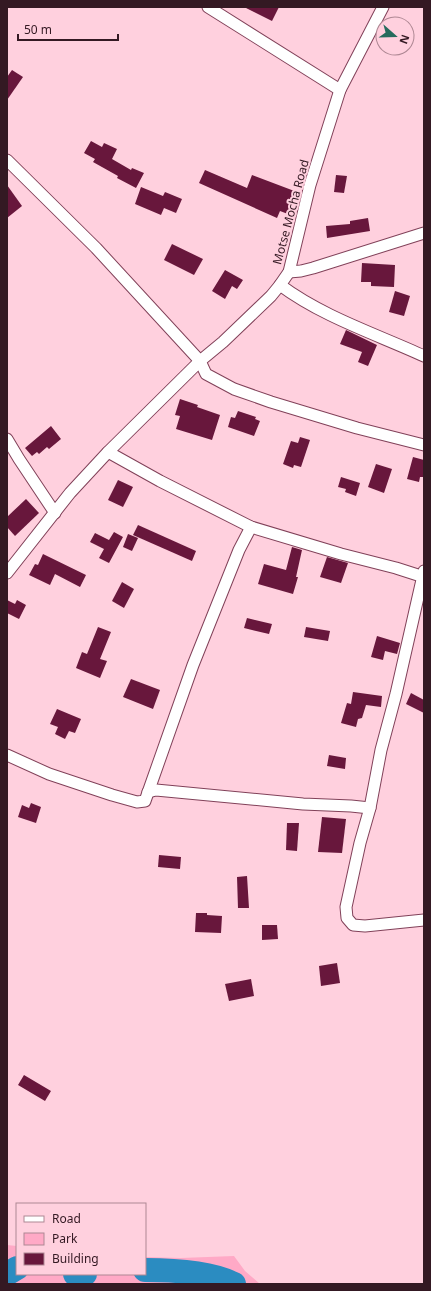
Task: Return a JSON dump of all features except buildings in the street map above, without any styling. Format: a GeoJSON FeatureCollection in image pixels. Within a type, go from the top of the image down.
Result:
{"type":"FeatureCollection","features":[{"type":"Feature","properties":{"kind":"street"},"geometry":{"type":"LineString","coordinates":[[208,7],[340,90]]}},
{"type":"Feature","properties":{"kind":"street","name":"Motse Mocha Road"},"geometry":{"type":"LineString","coordinates":[[7,573],[70,493],[108,452],[200,361],[223,342],[280,285],[289,272],[310,185],[340,90],[383,7]]}},
{"type":"Feature","properties":{"kind":"street"},"geometry":{"type":"LineString","coordinates":[[7,160],[96,248],[200,361],[206,374],[234,388],[271,402],[357,428],[424,445]]}},
{"type":"Feature","properties":{"kind":"street"},"geometry":{"type":"LineString","coordinates":[[289,272],[313,268],[424,233]]}},
{"type":"Feature","properties":{"kind":"street"},"geometry":{"type":"LineString","coordinates":[[280,285],[298,298],[333,316],[424,356]]}},
{"type":"Feature","properties":{"kind":"street"},"geometry":{"type":"LineString","coordinates":[[7,439],[55,513]]}},
{"type":"Feature","properties":{"kind":"street"},"geometry":{"type":"LineString","coordinates":[[108,452],[160,481],[251,527],[341,554],[423,575],[396,694],[381,750],[370,808],[346,907],[347,918],[353,925],[365,926],[424,920]]}},
{"type":"Feature","properties":{"kind":"street"},"geometry":{"type":"LineString","coordinates":[[7,755],[49,774],[137,802],[145,800],[193,665],[239,550],[251,527]]}},
{"type":"Feature","properties":{"kind":"street"},"geometry":{"type":"LineString","coordinates":[[148,792],[156,790],[303,804],[370,808]]}},
{"type":"Feature","properties":{"kind":"green space"},"geometry":{"type":"Polygon","coordinates":[[[7,1245],[16,1246],[16,1275],[146,1275],[146,1257],[181,1258],[234,1256],[245,1271],[260,1284],[7,1284],[7,1245]]]}},
{"type":"Feature","properties":{"kind":"waterway"},"geometry":{"type":"LineString","coordinates":[[7,1274],[16,1269]]}},
{"type":"Feature","properties":{"kind":"waterway"},"geometry":{"type":"LineString","coordinates":[[146,1270],[167,1270],[203,1274],[234,1284]]}}]}
